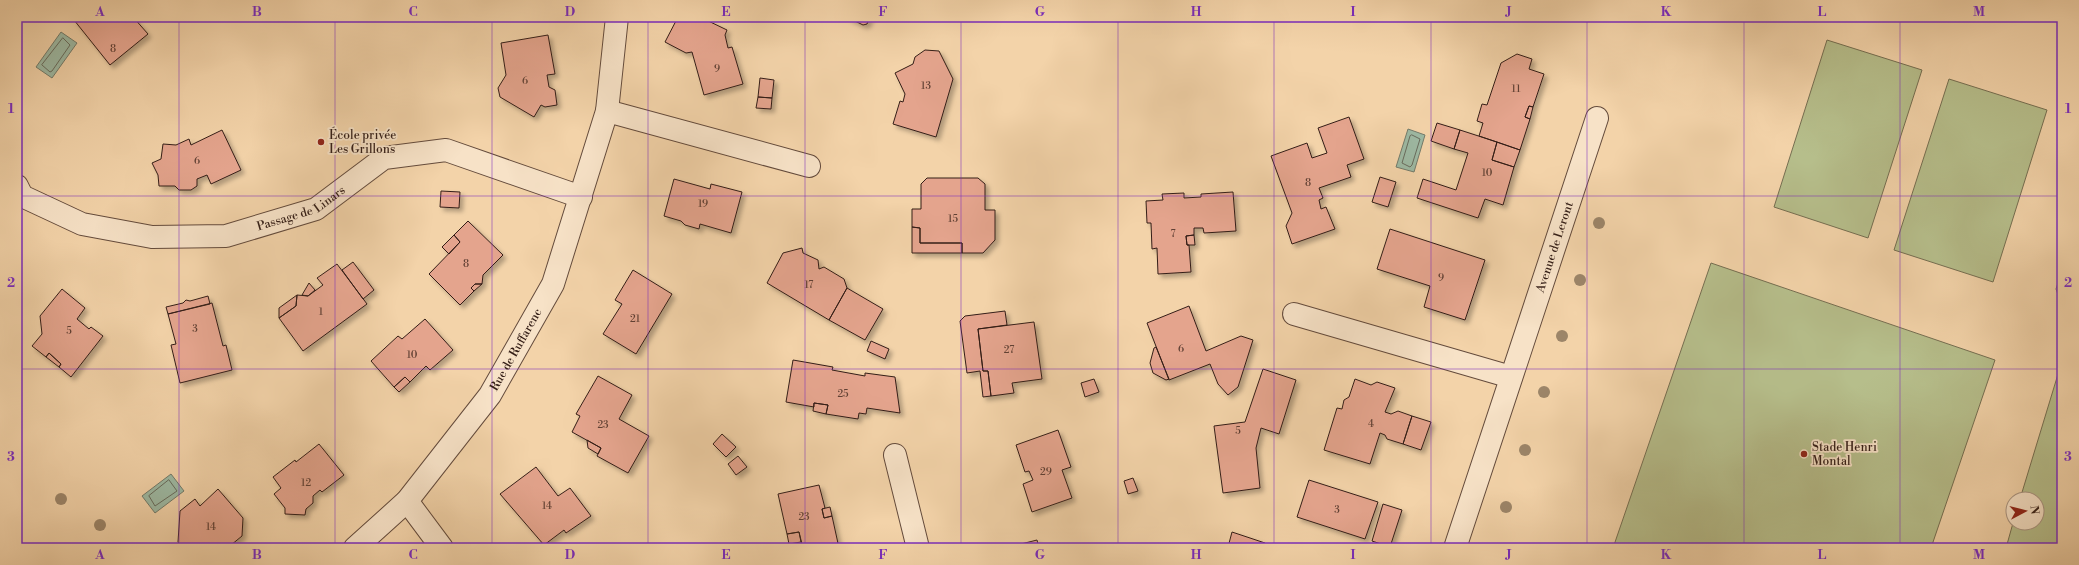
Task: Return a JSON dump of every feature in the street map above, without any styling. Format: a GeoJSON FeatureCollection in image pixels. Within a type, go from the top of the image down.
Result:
{"type":"FeatureCollection","features":[{"type":"Feature","properties":{"kind":"street","name":"Rue de Ruffarenc"},"geometry":{"type":"LineString","coordinates":[[355,548],[406,502],[490,395],[553,284],[607,111],[617,17]]}},
{"type":"Feature","properties":{"kind":"street"},"geometry":{"type":"LineString","coordinates":[[607,111],[809,166]]}},
{"type":"Feature","properties":{"kind":"street","name":"Avenue de Leront"},"geometry":{"type":"LineString","coordinates":[[1455,548],[1597,118]]}},
{"type":"Feature","properties":{"kind":"street","name":"Passage de Linars"},"geometry":{"type":"LineString","coordinates":[[17,186],[22,196],[82,224],[152,237],[226,236],[234,234],[316,209],[384,158],[446,150],[581,197]]}},
{"type":"Feature","properties":{"kind":"street"},"geometry":{"type":"LineString","coordinates":[[1294,314],[1511,377]]}},
{"type":"Feature","properties":{"kind":"street"},"geometry":{"type":"LineString","coordinates":[[895,455],[918,548]]}},
{"type":"Feature","properties":{"kind":"street"},"geometry":{"type":"LineString","coordinates":[[406,502],[442,548]]}},
{"type":"Feature","properties":{"kind":"green space"},"geometry":{"type":"Polygon","coordinates":[[[1827,40],[1922,70],[1868,238],[1774,207],[1827,40]]]}},
{"type":"Feature","properties":{"kind":"green space"},"geometry":{"type":"Polygon","coordinates":[[[1949,79],[2047,110],[1993,282],[1894,250],[1949,79]]]}},
{"type":"Feature","properties":{"kind":"green space","name":"Stade Henri Montal"},"geometry":{"type":"Polygon","coordinates":[[[1711,263],[1995,360],[1931,548],[1613,548],[1711,263]]]}},
{"type":"Feature","properties":{"kind":"green space"},"geometry":{"type":"Polygon","coordinates":[[[2062,270],[2062,306],[2056,289],[2062,270]]]}},
{"type":"Feature","properties":{"kind":"green space"},"geometry":{"type":"Polygon","coordinates":[[[2062,361],[2062,548],[2006,548],[2011,531],[2045,531],[2045,491],[2022,491],[2062,361]]]}},
{"type":"Feature","properties":{"kind":"water"},"geometry":{"type":"Polygon","coordinates":[[[61,32],[77,43],[52,78],[36,67],[61,32]]]}},
{"type":"Feature","properties":{"kind":"water"},"geometry":{"type":"Polygon","coordinates":[[[1408,129],[1425,135],[1414,172],[1396,167],[1408,129]]]}},
{"type":"Feature","properties":{"kind":"water"},"geometry":{"type":"Polygon","coordinates":[[[171,474],[184,491],[155,513],[142,496],[171,474]]]}},
{"type":"Feature","properties":{"kind":"building"},"geometry":{"type":"Polygon","coordinates":[[[77,17],[133,17],[148,34],[110,65],[74,20],[77,17]]]}},
{"type":"Feature","properties":{"kind":"building"},"geometry":{"type":"Polygon","coordinates":[[[678,17],[700,17],[727,30],[725,35],[728,48],[732,47],[743,84],[704,95],[692,52],[686,53],[665,42],[678,17]]]}},
{"type":"Feature","properties":{"kind":"building"},"geometry":{"type":"Polygon","coordinates":[[[847,17],[870,17],[867,24],[863,25],[847,17]]]}},
{"type":"Feature","properties":{"kind":"building"},"geometry":{"type":"Polygon","coordinates":[[[548,35],[555,74],[547,75],[549,87],[555,90],[557,105],[545,107],[541,105],[534,117],[500,97],[498,88],[506,75],[501,43],[548,35]]]}},
{"type":"Feature","properties":{"kind":"building"},"geometry":{"type":"Polygon","coordinates":[[[925,50],[939,51],[953,79],[936,137],[893,124],[900,101],[903,102],[905,94],[895,73],[913,64],[915,57],[925,50]]]}},
{"type":"Feature","properties":{"kind":"building"},"geometry":{"type":"Polygon","coordinates":[[[1517,54],[1532,59],[1529,69],[1544,74],[1533,107],[1529,106],[1525,117],[1530,119],[1520,150],[1479,136],[1483,123],[1477,121],[1482,104],[1487,105],[1501,63],[1517,54]]]}},
{"type":"Feature","properties":{"kind":"building"},"geometry":{"type":"Polygon","coordinates":[[[760,78],[774,80],[772,98],[758,97],[760,78]]]}},
{"type":"Feature","properties":{"kind":"building"},"geometry":{"type":"Polygon","coordinates":[[[758,97],[772,98],[771,109],[756,108],[758,97]]]}},
{"type":"Feature","properties":{"kind":"building"},"geometry":{"type":"Polygon","coordinates":[[[1529,106],[1533,107],[1530,119],[1525,117],[1529,106]]]}},
{"type":"Feature","properties":{"kind":"building"},"geometry":{"type":"Polygon","coordinates":[[[1349,117],[1364,159],[1347,165],[1351,177],[1319,188],[1323,198],[1319,200],[1321,209],[1326,207],[1335,229],[1292,244],[1286,226],[1292,213],[1271,156],[1307,143],[1312,158],[1327,153],[1318,128],[1349,117]]]}},
{"type":"Feature","properties":{"kind":"building"},"geometry":{"type":"Polygon","coordinates":[[[1437,123],[1460,130],[1454,149],[1431,141],[1437,123]]]}},
{"type":"Feature","properties":{"kind":"building"},"geometry":{"type":"Polygon","coordinates":[[[222,130],[241,170],[211,184],[207,175],[197,179],[197,186],[191,190],[179,190],[175,186],[159,186],[158,175],[152,163],[161,159],[163,144],[176,145],[189,139],[191,145],[222,130]]]}},
{"type":"Feature","properties":{"kind":"building"},"geometry":{"type":"Polygon","coordinates":[[[1460,130],[1497,142],[1492,160],[1514,167],[1503,205],[1485,199],[1478,218],[1417,198],[1423,179],[1456,190],[1468,153],[1454,149],[1460,130]]]}},
{"type":"Feature","properties":{"kind":"building"},"geometry":{"type":"Polygon","coordinates":[[[1497,142],[1520,150],[1514,167],[1492,160],[1497,142]]]}},
{"type":"Feature","properties":{"kind":"building"},"geometry":{"type":"Polygon","coordinates":[[[1380,177],[1396,182],[1388,207],[1372,202],[1380,177]]]}},
{"type":"Feature","properties":{"kind":"building"},"geometry":{"type":"Polygon","coordinates":[[[927,178],[978,178],[985,184],[985,210],[995,210],[995,240],[983,253],[962,253],[962,243],[920,243],[920,228],[912,227],[912,209],[921,209],[921,184],[927,178]]]}},
{"type":"Feature","properties":{"kind":"building"},"geometry":{"type":"Polygon","coordinates":[[[674,179],[710,189],[711,184],[742,192],[731,233],[700,224],[699,229],[685,225],[681,221],[664,216],[674,179]]]}},
{"type":"Feature","properties":{"kind":"building"},"geometry":{"type":"Polygon","coordinates":[[[441,191],[460,192],[459,208],[440,207],[441,191]]]}},
{"type":"Feature","properties":{"kind":"building"},"geometry":{"type":"Polygon","coordinates":[[[1233,192],[1236,231],[1204,233],[1203,228],[1194,228],[1194,235],[1186,236],[1187,245],[1189,245],[1191,272],[1158,274],[1157,248],[1152,249],[1151,223],[1147,223],[1146,201],[1163,200],[1162,194],[1184,193],[1184,198],[1201,197],[1201,194],[1233,192]]]}},
{"type":"Feature","properties":{"kind":"building"},"geometry":{"type":"Polygon","coordinates":[[[468,221],[503,255],[483,275],[482,284],[475,284],[471,288],[474,291],[460,305],[429,274],[460,242],[454,235],[468,221]]]}},
{"type":"Feature","properties":{"kind":"building"},"geometry":{"type":"Polygon","coordinates":[[[912,227],[920,228],[920,243],[962,243],[962,253],[912,253],[912,227]]]}},
{"type":"Feature","properties":{"kind":"building"},"geometry":{"type":"Polygon","coordinates":[[[1390,229],[1485,260],[1465,320],[1424,307],[1430,286],[1377,269],[1390,229]]]}},
{"type":"Feature","properties":{"kind":"building"},"geometry":{"type":"Polygon","coordinates":[[[454,235],[460,242],[449,254],[442,247],[454,235]]]}},
{"type":"Feature","properties":{"kind":"building"},"geometry":{"type":"Polygon","coordinates":[[[1194,235],[1195,245],[1187,245],[1186,236],[1194,235]]]}},
{"type":"Feature","properties":{"kind":"building"},"geometry":{"type":"Polygon","coordinates":[[[802,248],[803,253],[818,260],[819,269],[824,267],[844,279],[847,288],[829,320],[767,283],[783,253],[802,248]]]}},
{"type":"Feature","properties":{"kind":"building"},"geometry":{"type":"Polygon","coordinates":[[[353,262],[374,290],[363,299],[342,270],[353,262]]]}},
{"type":"Feature","properties":{"kind":"building"},"geometry":{"type":"Polygon","coordinates":[[[337,264],[367,304],[303,351],[279,318],[296,306],[297,295],[308,296],[323,285],[317,278],[337,264]]]}},
{"type":"Feature","properties":{"kind":"building"},"geometry":{"type":"Polygon","coordinates":[[[633,270],[672,294],[636,354],[603,334],[622,304],[615,300],[633,270]]]}},
{"type":"Feature","properties":{"kind":"building"},"geometry":{"type":"Polygon","coordinates":[[[309,283],[315,290],[308,296],[302,295],[309,283]]]}},
{"type":"Feature","properties":{"kind":"building"},"geometry":{"type":"Polygon","coordinates":[[[475,284],[482,284],[474,291],[471,288],[475,284]]]}},
{"type":"Feature","properties":{"kind":"building"},"geometry":{"type":"Polygon","coordinates":[[[847,288],[883,309],[865,340],[829,320],[847,288]]]}},
{"type":"Feature","properties":{"kind":"building"},"geometry":{"type":"Polygon","coordinates":[[[62,289],[85,308],[77,319],[89,329],[91,327],[103,336],[71,377],[59,367],[61,364],[49,353],[46,357],[32,346],[42,334],[40,316],[62,289]]]}},
{"type":"Feature","properties":{"kind":"building"},"geometry":{"type":"Polygon","coordinates":[[[297,295],[296,306],[279,318],[279,308],[297,295]]]}},
{"type":"Feature","properties":{"kind":"building"},"geometry":{"type":"Polygon","coordinates":[[[208,296],[210,304],[168,314],[166,307],[183,303],[186,300],[190,301],[208,296]]]}},
{"type":"Feature","properties":{"kind":"building"},"geometry":{"type":"Polygon","coordinates":[[[212,303],[223,346],[226,345],[232,370],[180,383],[171,345],[176,344],[168,314],[212,303]]]}},
{"type":"Feature","properties":{"kind":"building"},"geometry":{"type":"Polygon","coordinates":[[[1189,306],[1206,351],[1241,336],[1253,340],[1238,387],[1228,395],[1218,384],[1210,364],[1169,380],[1147,323],[1189,306]]]}},
{"type":"Feature","properties":{"kind":"building"},"geometry":{"type":"Polygon","coordinates":[[[1005,311],[1007,325],[978,329],[983,371],[988,371],[991,396],[983,397],[980,371],[967,373],[960,321],[965,316],[1005,311]]]}},
{"type":"Feature","properties":{"kind":"building"},"geometry":{"type":"Polygon","coordinates":[[[425,319],[453,350],[430,370],[426,366],[410,382],[405,377],[394,387],[371,361],[398,336],[402,339],[425,319]]]}},
{"type":"Feature","properties":{"kind":"building"},"geometry":{"type":"Polygon","coordinates":[[[1034,322],[1042,379],[1012,383],[1014,393],[991,396],[988,371],[983,371],[978,329],[1034,322]]]}},
{"type":"Feature","properties":{"kind":"building"},"geometry":{"type":"Polygon","coordinates":[[[871,341],[889,349],[885,359],[867,351],[871,341]]]}},
{"type":"Feature","properties":{"kind":"building"},"geometry":{"type":"Polygon","coordinates":[[[1156,347],[1169,379],[1166,380],[1153,373],[1150,363],[1154,348],[1156,347]]]}},
{"type":"Feature","properties":{"kind":"building"},"geometry":{"type":"Polygon","coordinates":[[[49,353],[61,364],[59,367],[46,357],[49,353]]]}},
{"type":"Feature","properties":{"kind":"building"},"geometry":{"type":"Polygon","coordinates":[[[793,360],[833,367],[832,370],[865,376],[865,373],[895,377],[900,413],[867,408],[866,414],[859,413],[858,419],[826,414],[828,405],[814,403],[814,407],[786,402],[793,360]]]}},
{"type":"Feature","properties":{"kind":"building"},"geometry":{"type":"Polygon","coordinates":[[[1263,369],[1296,380],[1279,434],[1261,428],[1256,448],[1260,488],[1223,493],[1214,426],[1245,422],[1263,369]]]}},
{"type":"Feature","properties":{"kind":"building"},"geometry":{"type":"Polygon","coordinates":[[[598,376],[632,395],[619,419],[649,436],[628,473],[597,456],[601,448],[572,432],[580,416],[576,414],[598,376]]]}},
{"type":"Feature","properties":{"kind":"building"},"geometry":{"type":"Polygon","coordinates":[[[405,377],[410,382],[399,392],[394,387],[405,377]]]}},
{"type":"Feature","properties":{"kind":"building"},"geometry":{"type":"Polygon","coordinates":[[[1094,379],[1099,392],[1085,397],[1081,383],[1094,379]]]}},
{"type":"Feature","properties":{"kind":"building"},"geometry":{"type":"Polygon","coordinates":[[[1355,379],[1371,385],[1377,382],[1395,388],[1385,412],[1391,414],[1398,411],[1412,416],[1403,444],[1387,439],[1385,435],[1380,433],[1370,464],[1324,450],[1337,408],[1342,409],[1344,400],[1349,397],[1355,379]]]}},
{"type":"Feature","properties":{"kind":"building"},"geometry":{"type":"Polygon","coordinates":[[[814,403],[828,405],[826,414],[813,411],[814,403]]]}},
{"type":"Feature","properties":{"kind":"building"},"geometry":{"type":"Polygon","coordinates":[[[1412,416],[1431,422],[1421,450],[1403,444],[1412,416]]]}},
{"type":"Feature","properties":{"kind":"building"},"geometry":{"type":"Polygon","coordinates":[[[1058,430],[1071,467],[1062,470],[1072,498],[1032,512],[1023,484],[1033,480],[1029,471],[1025,472],[1016,445],[1058,430]]]}},
{"type":"Feature","properties":{"kind":"building"},"geometry":{"type":"Polygon","coordinates":[[[722,434],[736,447],[726,457],[713,444],[722,434]]]}},
{"type":"Feature","properties":{"kind":"building"},"geometry":{"type":"Polygon","coordinates":[[[587,440],[601,448],[598,454],[588,448],[587,440]]]}},
{"type":"Feature","properties":{"kind":"building"},"geometry":{"type":"Polygon","coordinates":[[[319,444],[344,475],[322,492],[320,490],[313,496],[313,503],[306,509],[305,515],[285,514],[285,508],[274,494],[281,488],[273,477],[295,460],[296,462],[319,444]]]}},
{"type":"Feature","properties":{"kind":"building"},"geometry":{"type":"Polygon","coordinates":[[[738,456],[747,467],[736,475],[728,464],[738,456]]]}},
{"type":"Feature","properties":{"kind":"building"},"geometry":{"type":"Polygon","coordinates":[[[536,467],[558,496],[570,488],[591,516],[566,533],[564,530],[544,545],[500,494],[536,467]]]}},
{"type":"Feature","properties":{"kind":"building"},"geometry":{"type":"Polygon","coordinates":[[[1133,478],[1138,491],[1128,494],[1124,481],[1133,478]]]}},
{"type":"Feature","properties":{"kind":"building"},"geometry":{"type":"Polygon","coordinates":[[[1309,480],[1378,502],[1365,539],[1297,517],[1309,480]]]}},
{"type":"Feature","properties":{"kind":"building"},"geometry":{"type":"Polygon","coordinates":[[[819,485],[825,508],[822,509],[824,518],[832,516],[839,548],[803,548],[799,532],[787,534],[778,494],[819,485]]]}},
{"type":"Feature","properties":{"kind":"building"},"geometry":{"type":"Polygon","coordinates":[[[218,489],[243,518],[242,536],[231,545],[233,548],[182,548],[178,542],[180,511],[195,499],[200,506],[218,489]]]}},
{"type":"Feature","properties":{"kind":"building"},"geometry":{"type":"Polygon","coordinates":[[[1383,504],[1402,510],[1390,547],[1372,541],[1383,504]]]}},
{"type":"Feature","properties":{"kind":"building"},"geometry":{"type":"Polygon","coordinates":[[[830,507],[832,516],[824,518],[822,509],[830,507]]]}},
{"type":"Feature","properties":{"kind":"building"},"geometry":{"type":"Polygon","coordinates":[[[799,532],[801,542],[789,544],[787,534],[799,532]]]}},
{"type":"Feature","properties":{"kind":"building"},"geometry":{"type":"Polygon","coordinates":[[[1232,532],[1265,543],[1263,548],[1220,548],[1221,545],[1228,547],[1232,532]]]}},
{"type":"Feature","properties":{"kind":"building"},"geometry":{"type":"Polygon","coordinates":[[[1037,540],[1039,548],[1022,548],[1021,544],[1037,540]]]}},
{"type":"Feature","properties":{"kind":"place","name":"École privée Les Grillons"},"geometry":{"type":"Point","coordinates":[321,142]}},
{"type":"Feature","properties":{"kind":"place","name":"Stade Henri Montal"},"geometry":{"type":"Point","coordinates":[1804,454]}}]}
